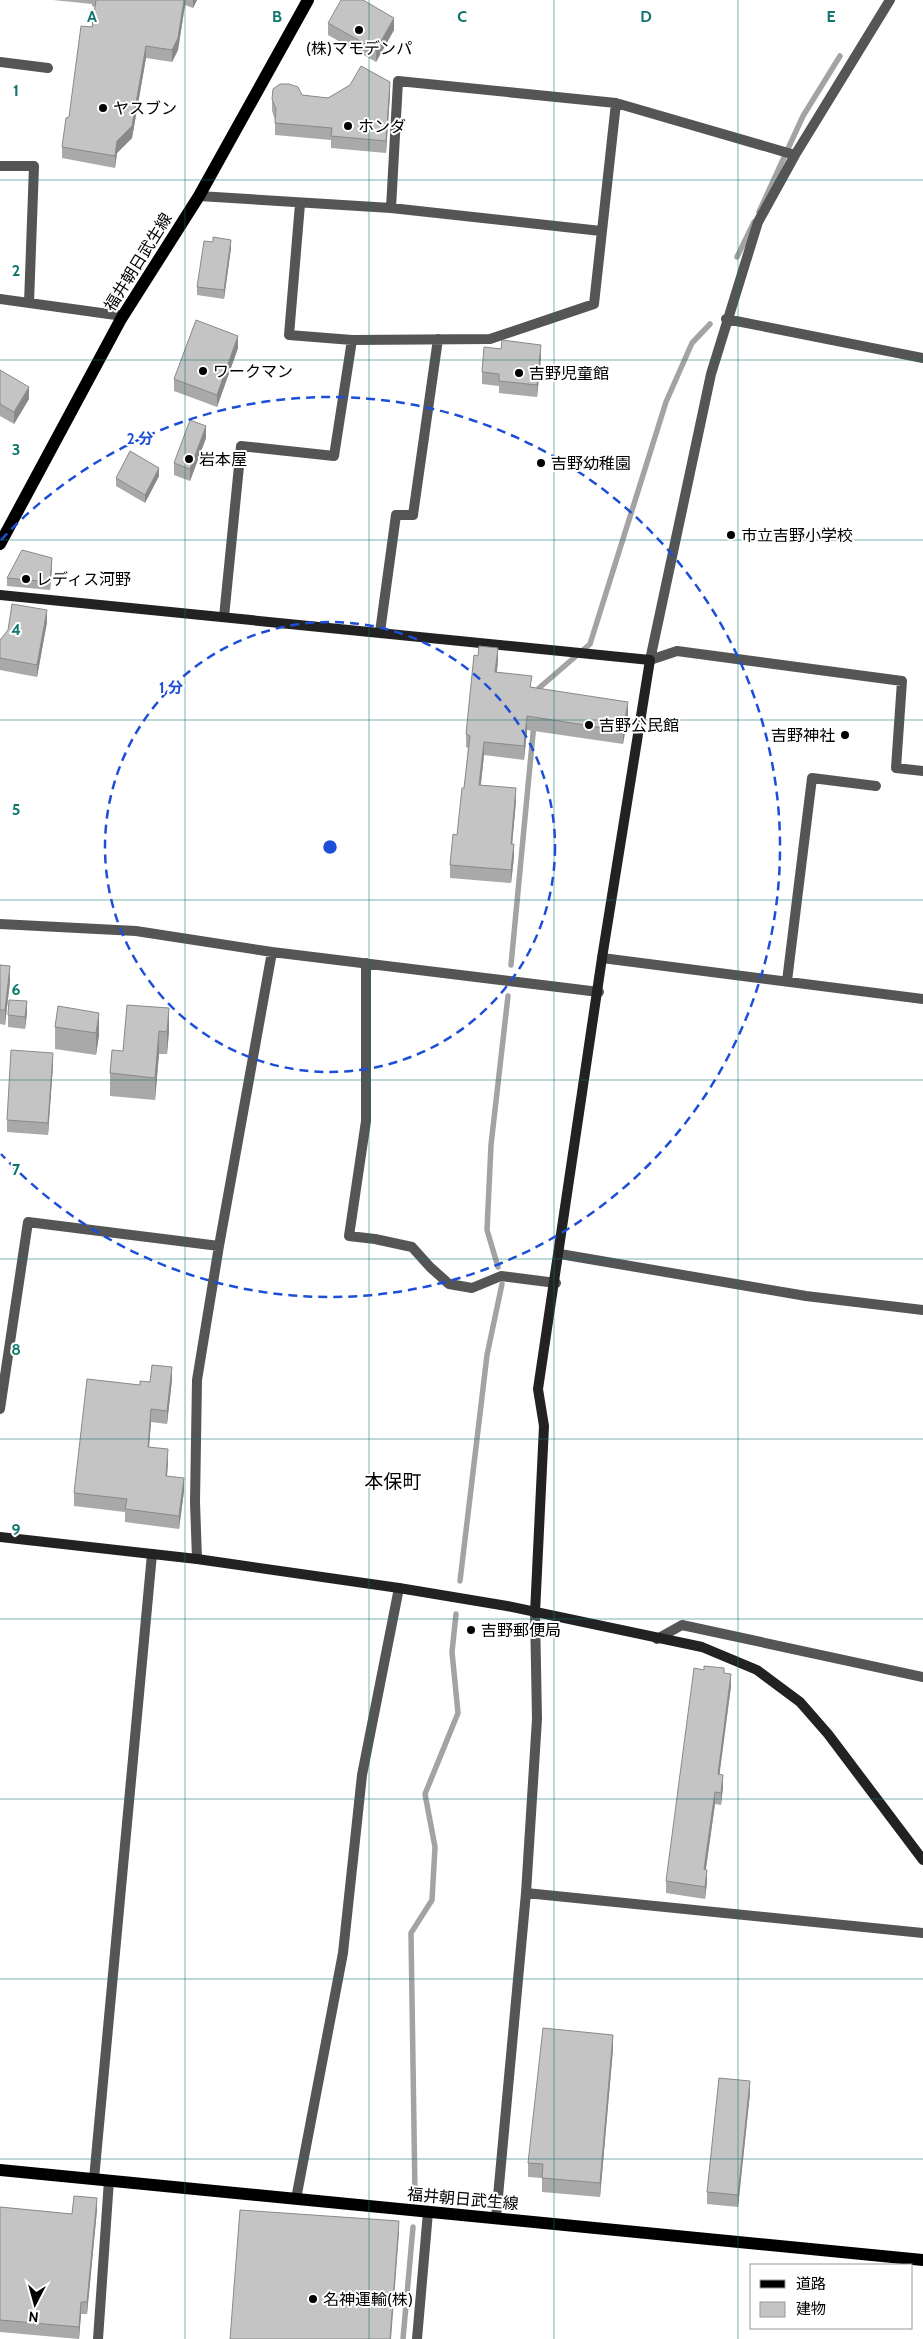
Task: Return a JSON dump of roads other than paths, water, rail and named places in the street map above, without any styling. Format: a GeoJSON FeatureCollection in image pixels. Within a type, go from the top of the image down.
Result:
{"type":"FeatureCollection","features":[{"type":"Feature","properties":{"kind":"main road","name":"福井朝日武生線"},"geometry":{"type":"LineString","coordinates":[[0,544],[123,316],[199,196],[308,0]]}},
{"type":"Feature","properties":{"kind":"main road","name":"福井朝日武生線"},"geometry":{"type":"LineString","coordinates":[[0,2170],[923,2260]]}},
{"type":"Feature","properties":{"kind":"street"},"geometry":{"type":"LineString","coordinates":[[496,2218],[526,1893],[537,1719],[535,1613],[544,1426],[538,1390],[556,1283],[599,992],[602,958],[650,660],[711,374],[726,319],[758,222],[795,155],[890,0]]}},
{"type":"Feature","properties":{"kind":"street"},"geometry":{"type":"LineString","coordinates":[[0,62],[48,68]]}},
{"type":"Feature","properties":{"kind":"street"},"geometry":{"type":"LineString","coordinates":[[391,208],[398,81],[616,103],[795,155]]}},
{"type":"Feature","properties":{"kind":"street"},"geometry":{"type":"LineString","coordinates":[[300,204],[289,335],[352,340],[490,339],[594,304],[616,103]]}},
{"type":"Feature","properties":{"kind":"street"},"geometry":{"type":"LineString","coordinates":[[0,166],[34,166],[29,303]]}},
{"type":"Feature","properties":{"kind":"street"},"geometry":{"type":"LineString","coordinates":[[199,196],[300,204],[391,208],[602,231]]}},
{"type":"Feature","properties":{"kind":"street"},"geometry":{"type":"LineString","coordinates":[[0,299],[123,316]]}},
{"type":"Feature","properties":{"kind":"street"},"geometry":{"type":"LineString","coordinates":[[726,319],[923,358]]}},
{"type":"Feature","properties":{"kind":"street"},"geometry":{"type":"LineString","coordinates":[[224,617],[241,446],[334,456],[352,340]]}},
{"type":"Feature","properties":{"kind":"street"},"geometry":{"type":"LineString","coordinates":[[380,632],[396,514],[413,515],[438,340]]}},
{"type":"Feature","properties":{"kind":"street"},"geometry":{"type":"LineString","coordinates":[[0,595],[650,660],[677,651],[902,681],[896,768],[923,771]]}},
{"type":"Feature","properties":{"kind":"street"},"geometry":{"type":"LineString","coordinates":[[787,981],[812,778],[876,786]]}},
{"type":"Feature","properties":{"kind":"street"},"geometry":{"type":"LineString","coordinates":[[0,924],[136,931],[272,952],[599,992]]}},
{"type":"Feature","properties":{"kind":"street"},"geometry":{"type":"LineString","coordinates":[[197,1559],[195,1502],[198,1380],[219,1246],[272,952]]}},
{"type":"Feature","properties":{"kind":"street"},"geometry":{"type":"LineString","coordinates":[[602,958],[923,999]]}},
{"type":"Feature","properties":{"kind":"street"},"geometry":{"type":"LineString","coordinates":[[366,963],[366,1121],[348,1236],[375,1239],[412,1247],[430,1267],[450,1284],[472,1288],[501,1276],[556,1283]]}},
{"type":"Feature","properties":{"kind":"street"},"geometry":{"type":"LineString","coordinates":[[0,1409],[28,1222],[219,1246]]}},
{"type":"Feature","properties":{"kind":"street"},"geometry":{"type":"LineString","coordinates":[[560,1254],[806,1296],[923,1310]]}},
{"type":"Feature","properties":{"kind":"street"},"geometry":{"type":"LineString","coordinates":[[0,1537],[197,1559],[399,1588],[507,1606],[702,1647],[757,1670],[800,1702],[828,1734],[923,1860]]}},
{"type":"Feature","properties":{"kind":"street"},"geometry":{"type":"LineString","coordinates":[[94,2179],[152,1554]]}},
{"type":"Feature","properties":{"kind":"street"},"geometry":{"type":"LineString","coordinates":[[296,2199],[343,1953],[362,1775],[399,1588]]}},
{"type":"Feature","properties":{"kind":"street"},"geometry":{"type":"LineString","coordinates":[[657,1639],[682,1626],[923,1677]]}},
{"type":"Feature","properties":{"kind":"street"},"geometry":{"type":"LineString","coordinates":[[526,1893],[923,1933]]}},
{"type":"Feature","properties":{"kind":"street"},"geometry":{"type":"LineString","coordinates":[[98,2339],[109,2180]]}},
{"type":"Feature","properties":{"kind":"street"},"geometry":{"type":"LineString","coordinates":[[417,2339],[428,2212]]}},
{"type":"Feature","properties":{"kind":"waterway"},"geometry":{"type":"LineString","coordinates":[[759,212],[803,116],[840,56]]}},
{"type":"Feature","properties":{"kind":"waterway"},"geometry":{"type":"LineString","coordinates":[[737,257],[754,222]]}},
{"type":"Feature","properties":{"kind":"waterway"},"geometry":{"type":"LineString","coordinates":[[538,694],[539,688],[590,644],[666,402],[692,343],[710,324]]}},
{"type":"Feature","properties":{"kind":"waterway"},"geometry":{"type":"LineString","coordinates":[[511,965],[534,723]]}},
{"type":"Feature","properties":{"kind":"waterway"},"geometry":{"type":"LineString","coordinates":[[498,1267],[487,1230],[491,1145],[508,996]]}},
{"type":"Feature","properties":{"kind":"waterway"},"geometry":{"type":"LineString","coordinates":[[460,1581],[487,1355],[502,1284]]}},
{"type":"Feature","properties":{"kind":"waterway"},"geometry":{"type":"LineString","coordinates":[[415,2194],[411,1933],[432,1900],[435,1847],[425,1794],[458,1713],[452,1652],[456,1614]]}},
{"type":"Feature","properties":{"kind":"waterway"},"geometry":{"type":"LineString","coordinates":[[403,2339],[413,2227]]}},
{"type":"Feature","properties":{"kind":"place","name":"(株)マモデンパ"},"geometry":{"type":"Point","coordinates":[359,30]}},
{"type":"Feature","properties":{"kind":"place","name":"ヤスブン"},"geometry":{"type":"Point","coordinates":[103,108]}},
{"type":"Feature","properties":{"kind":"place","name":"ホンダ"},"geometry":{"type":"Point","coordinates":[348,126]}},
{"type":"Feature","properties":{"kind":"place","name":"ワークマン"},"geometry":{"type":"Point","coordinates":[203,371]}},
{"type":"Feature","properties":{"kind":"place","name":"吉野児童館"},"geometry":{"type":"Point","coordinates":[519,373]}},
{"type":"Feature","properties":{"kind":"place","name":"岩本屋"},"geometry":{"type":"Point","coordinates":[189,459]}},
{"type":"Feature","properties":{"kind":"place","name":"吉野幼稚園"},"geometry":{"type":"Point","coordinates":[541,463]}},
{"type":"Feature","properties":{"kind":"place","name":"市立吉野小学校"},"geometry":{"type":"Point","coordinates":[731,535]}},
{"type":"Feature","properties":{"kind":"place","name":"レディス河野"},"geometry":{"type":"Point","coordinates":[26,579]}},
{"type":"Feature","properties":{"kind":"place","name":"吉野公民館"},"geometry":{"type":"Point","coordinates":[589,725]}},
{"type":"Feature","properties":{"kind":"place","name":"吉野神社"},"geometry":{"type":"Point","coordinates":[845,735]}},
{"type":"Feature","properties":{"kind":"place","name":"吉野郵便局"},"geometry":{"type":"Point","coordinates":[471,1630]}},
{"type":"Feature","properties":{"kind":"place","name":"名神運輸(株)"},"geometry":{"type":"Point","coordinates":[313,2299]}},
{"type":"Feature","properties":{"kind":"district","name":"本保町"},"geometry":{"type":"Point","coordinates":[393,1481]}}]}
